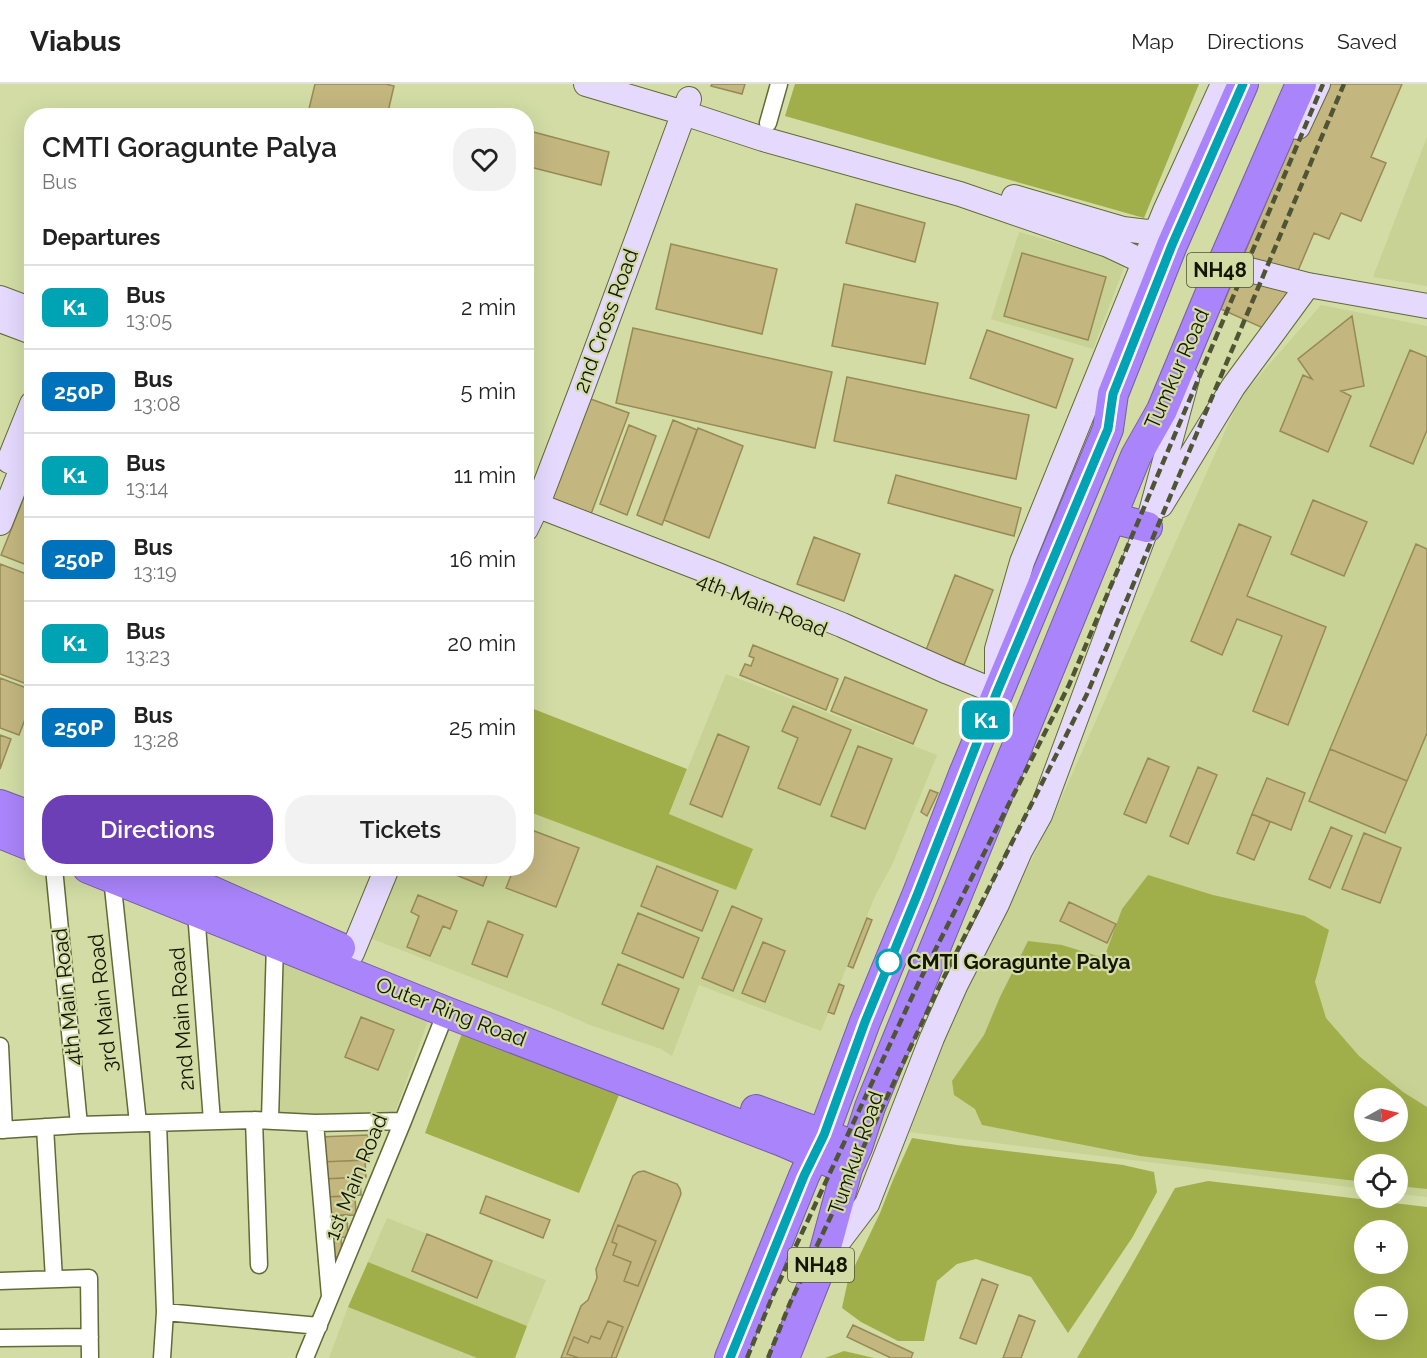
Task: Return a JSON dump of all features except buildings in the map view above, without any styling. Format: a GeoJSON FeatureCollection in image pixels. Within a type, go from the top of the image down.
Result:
{"type":"FeatureCollection","features":[{"type":"Feature","properties":{"kind":"highway","name":"Tumkur Road"},"geometry":{"type":"LineString","coordinates":[[730,1358],[819,1145],[865,1022],[964,774],[1108,429],[1113,394],[1172,245],[1243,84]]}},
{"type":"Feature","properties":{"kind":"highway"},"geometry":{"type":"LineString","coordinates":[[1108,429],[1127,404],[1210,259],[1263,84]]}},
{"type":"Feature","properties":{"kind":"highway"},"geometry":{"type":"LineString","coordinates":[[1136,456],[1147,402],[1283,84]]}},
{"type":"Feature","properties":{"kind":"highway","name":"Tumkur Road"},"geometry":{"type":"LineString","coordinates":[[1136,456],[1162,410],[1301,84]]}},
{"type":"Feature","properties":{"kind":"highway","name":"NH48"},"geometry":{"type":"LineString","coordinates":[[1112,518],[1136,456]]}},
{"type":"Feature","properties":{"kind":"highway","name":"Tumkur Road"},"geometry":{"type":"LineString","coordinates":[[783,1358],[821,1265],[852,1158],[870,1107],[1112,518]]}},
{"type":"Feature","properties":{"kind":"highway"},"geometry":{"type":"LineString","coordinates":[[1112,518],[1147,527]]}},
{"type":"Feature","properties":{"kind":"highway"},"geometry":{"type":"LineString","coordinates":[[0,805],[24,814]]}},
{"type":"Feature","properties":{"kind":"highway"},"geometry":{"type":"LineString","coordinates":[[0,833],[24,843]]}},
{"type":"Feature","properties":{"kind":"highway","name":"Outer Ring Road"},"geometry":{"type":"LineString","coordinates":[[107,876],[446,1012],[782,1141],[819,1145]]}},
{"type":"Feature","properties":{"kind":"highway","name":"Outer Ring Road"},"geometry":{"type":"LineString","coordinates":[[177,876],[346,950],[622,1060],[819,1145]]}},
{"type":"Feature","properties":{"kind":"highway"},"geometry":{"type":"LineString","coordinates":[[710,1358],[785,1168],[782,1141]]}},
{"type":"Feature","properties":{"kind":"highway"},"geometry":{"type":"LineString","coordinates":[[819,1145],[852,1158]]}},
{"type":"Feature","properties":{"kind":"highway"},"geometry":{"type":"LineString","coordinates":[[788,1215],[830,1234]]}},
{"type":"Feature","properties":{"kind":"street"},"geometry":{"type":"LineString","coordinates":[[586,84],[768,123],[898,164],[1123,229],[1146,232],[1158,230]]}},
{"type":"Feature","properties":{"kind":"street"},"geometry":{"type":"LineString","coordinates":[[642,84],[679,104],[763,139],[960,194],[1108,245],[1144,262]]}},
{"type":"Feature","properties":{"kind":"street"},"geometry":{"type":"LineString","coordinates":[[768,123],[779,84]]}},
{"type":"Feature","properties":{"kind":"street"},"geometry":{"type":"LineString","coordinates":[[995,698],[997,649],[1022,562],[1144,262],[1223,84]]}},
{"type":"Feature","properties":{"kind":"street"},"geometry":{"type":"LineString","coordinates":[[821,1265],[867,1204],[932,1038],[956,984],[997,904],[1020,850],[1040,815],[1147,527],[1192,357],[1210,259],[1318,84]]}},
{"type":"Feature","properties":{"kind":"street"},"geometry":{"type":"LineString","coordinates":[[534,494],[556,419],[679,104]]}},
{"type":"Feature","properties":{"kind":"street"},"geometry":{"type":"LineString","coordinates":[[1210,259],[1308,285],[1427,306]]}},
{"type":"Feature","properties":{"kind":"street"},"geometry":{"type":"LineString","coordinates":[[1147,527],[1233,387],[1308,285]]}},
{"type":"Feature","properties":{"kind":"street"},"geometry":{"type":"LineString","coordinates":[[0,298],[24,307]]}},
{"type":"Feature","properties":{"kind":"street"},"geometry":{"type":"LineString","coordinates":[[0,320],[24,329]]}},
{"type":"Feature","properties":{"kind":"street"},"geometry":{"type":"LineString","coordinates":[[0,482],[24,424]]}},
{"type":"Feature","properties":{"kind":"street"},"geometry":{"type":"LineString","coordinates":[[0,523],[24,463]]}},
{"type":"Feature","properties":{"kind":"street","name":"4th Main Road"},"geometry":{"type":"LineString","coordinates":[[534,513],[995,698]]}},
{"type":"Feature","properties":{"kind":"street","name":"4th Main Road"},"geometry":{"type":"LineString","coordinates":[[55,876],[79,1125]]}},
{"type":"Feature","properties":{"kind":"street","name":"3rd Main Road"},"geometry":{"type":"LineString","coordinates":[[100,876],[138,1124]]}},
{"type":"Feature","properties":{"kind":"street"},"geometry":{"type":"LineString","coordinates":[[346,950],[369,876]]}},
{"type":"Feature","properties":{"kind":"street"},"geometry":{"type":"LineString","coordinates":[[346,950],[383,876]]}},
{"type":"Feature","properties":{"kind":"street","name":"2nd Main Road"},"geometry":{"type":"LineString","coordinates":[[196,912],[212,1122]]}},
{"type":"Feature","properties":{"kind":"street"},"geometry":{"type":"LineString","coordinates":[[259,1265],[262,1120],[275,943]]}},
{"type":"Feature","properties":{"kind":"street","name":"1st Main Road"},"geometry":{"type":"LineString","coordinates":[[305,1358],[446,1012]]}},
{"type":"Feature","properties":{"kind":"street"},"geometry":{"type":"LineString","coordinates":[[0,1046],[2,1130],[79,1125],[262,1120],[315,1123],[403,1121]]}},
{"type":"Feature","properties":{"kind":"street"},"geometry":{"type":"LineString","coordinates":[[158,1123],[165,1312],[162,1358]]}},
{"type":"Feature","properties":{"kind":"street"},"geometry":{"type":"LineString","coordinates":[[315,1123],[330,1298]]}},
{"type":"Feature","properties":{"kind":"street"},"geometry":{"type":"LineString","coordinates":[[45,1127],[54,1279]]}},
{"type":"Feature","properties":{"kind":"street"},"geometry":{"type":"LineString","coordinates":[[0,1281],[89,1278],[90,1358]]}},
{"type":"Feature","properties":{"kind":"street"},"geometry":{"type":"LineString","coordinates":[[165,1312],[319,1326]]}},
{"type":"Feature","properties":{"kind":"street"},"geometry":{"type":"LineString","coordinates":[[0,1338],[90,1337]]}},
{"type":"Feature","properties":{"kind":"shaded area"},"geometry":{"type":"Polygon","coordinates":[[[795,84],[1199,84],[1144,218],[785,116],[795,84]]]}},
{"type":"Feature","properties":{"kind":"shaded area"},"geometry":{"type":"Polygon","coordinates":[[[1427,137],[1427,286],[1373,277],[1427,137]]]}},
{"type":"Feature","properties":{"kind":"shaded area"},"geometry":{"type":"Polygon","coordinates":[[[1019,232],[1126,262],[1093,349],[991,319],[1019,232]]]}},
{"type":"Feature","properties":{"kind":"shaded area"},"geometry":{"type":"Polygon","coordinates":[[[1321,305],[1427,326],[1427,1197],[1408,1195],[1408,1154],[1354,1154],[1354,1188],[909,1132],[949,1026],[1052,819],[1240,398],[1321,305]]]}},
{"type":"Feature","properties":{"kind":"shaded area"},"geometry":{"type":"Polygon","coordinates":[[[726,674],[937,755],[892,865],[875,896],[821,1031],[699,985],[672,1056],[661,1049],[590,1025],[370,938],[396,876],[534,876],[534,814],[736,890],[752,849],[669,815],[726,674]]]}},
{"type":"Feature","properties":{"kind":"shaded area"},"geometry":{"type":"Polygon","coordinates":[[[534,709],[687,769],[669,814],[753,849],[736,890],[534,814],[534,709]]]}},
{"type":"Feature","properties":{"kind":"shaded area"},"geometry":{"type":"Polygon","coordinates":[[[1148,875],[1213,895],[1305,916],[1329,930],[1315,982],[1326,1018],[1359,1056],[1398,1088],[1354,1088],[1354,1142],[1408,1142],[1408,1095],[1427,1107],[1427,1189],[1408,1187],[1408,1154],[1354,1154],[1354,1181],[1140,1156],[982,1125],[975,1109],[954,1095],[952,1081],[984,1035],[1028,941],[1062,945],[1104,958],[1122,909],[1148,875]]]}},
{"type":"Feature","properties":{"kind":"shaded area"},"geometry":{"type":"Polygon","coordinates":[[[282,960],[428,1021],[393,1118],[277,1115],[282,960]]]}},
{"type":"Feature","properties":{"kind":"shaded area"},"geometry":{"type":"Polygon","coordinates":[[[464,1028],[621,1090],[579,1193],[425,1133],[464,1028]]]}},
{"type":"Feature","properties":{"kind":"shaded area"},"geometry":{"type":"Polygon","coordinates":[[[912,1138],[1123,1165],[1154,1172],[1157,1192],[1132,1238],[1068,1333],[1031,1277],[976,1259],[957,1264],[937,1281],[924,1341],[898,1341],[861,1322],[842,1308],[848,1280],[912,1138]]]}},
{"type":"Feature","properties":{"kind":"shaded area"},"geometry":{"type":"Polygon","coordinates":[[[1208,1181],[1354,1198],[1354,1208],[1408,1208],[1408,1205],[1427,1207],[1427,1358],[1077,1358],[1175,1188],[1208,1181]]]}},
{"type":"Feature","properties":{"kind":"shaded area"},"geometry":{"type":"Polygon","coordinates":[[[387,1218],[546,1280],[527,1326],[368,1262],[387,1218]]]}},
{"type":"Feature","properties":{"kind":"shaded area"},"geometry":{"type":"Polygon","coordinates":[[[368,1262],[527,1326],[515,1358],[477,1358],[348,1307],[368,1262]]]}},
{"type":"Feature","properties":{"kind":"shaded area"},"geometry":{"type":"Polygon","coordinates":[[[348,1307],[477,1358],[329,1358],[348,1307]]]}},
{"type":"Feature","properties":{"kind":"shaded area"},"geometry":{"type":"Polygon","coordinates":[[[844,1351],[874,1358],[825,1358],[844,1351]]]}},
{"type":"Feature","properties":{"kind":"railway"},"geometry":{"type":"LineString","coordinates":[[747,1358],[773,1295],[919,982],[1069,685],[1323,84]]}},
{"type":"Feature","properties":{"kind":"railway"},"geometry":{"type":"LineString","coordinates":[[768,1358],[790,1303],[937,991],[1087,694],[1344,84]]}},
{"type":"Feature","properties":{"kind":"bus line","name":"K1"},"geometry":{"type":"LineString","coordinates":[[730,1358],[804,1176],[824,1135],[865,1022],[997,692],[1108,429],[1113,394],[1172,245],[1243,84]]}},
{"type":"Feature","properties":{"kind":"place","name":"CMTI Goragunte Palya"},"geometry":{"type":"Point","coordinates":[889,962]}}]}
